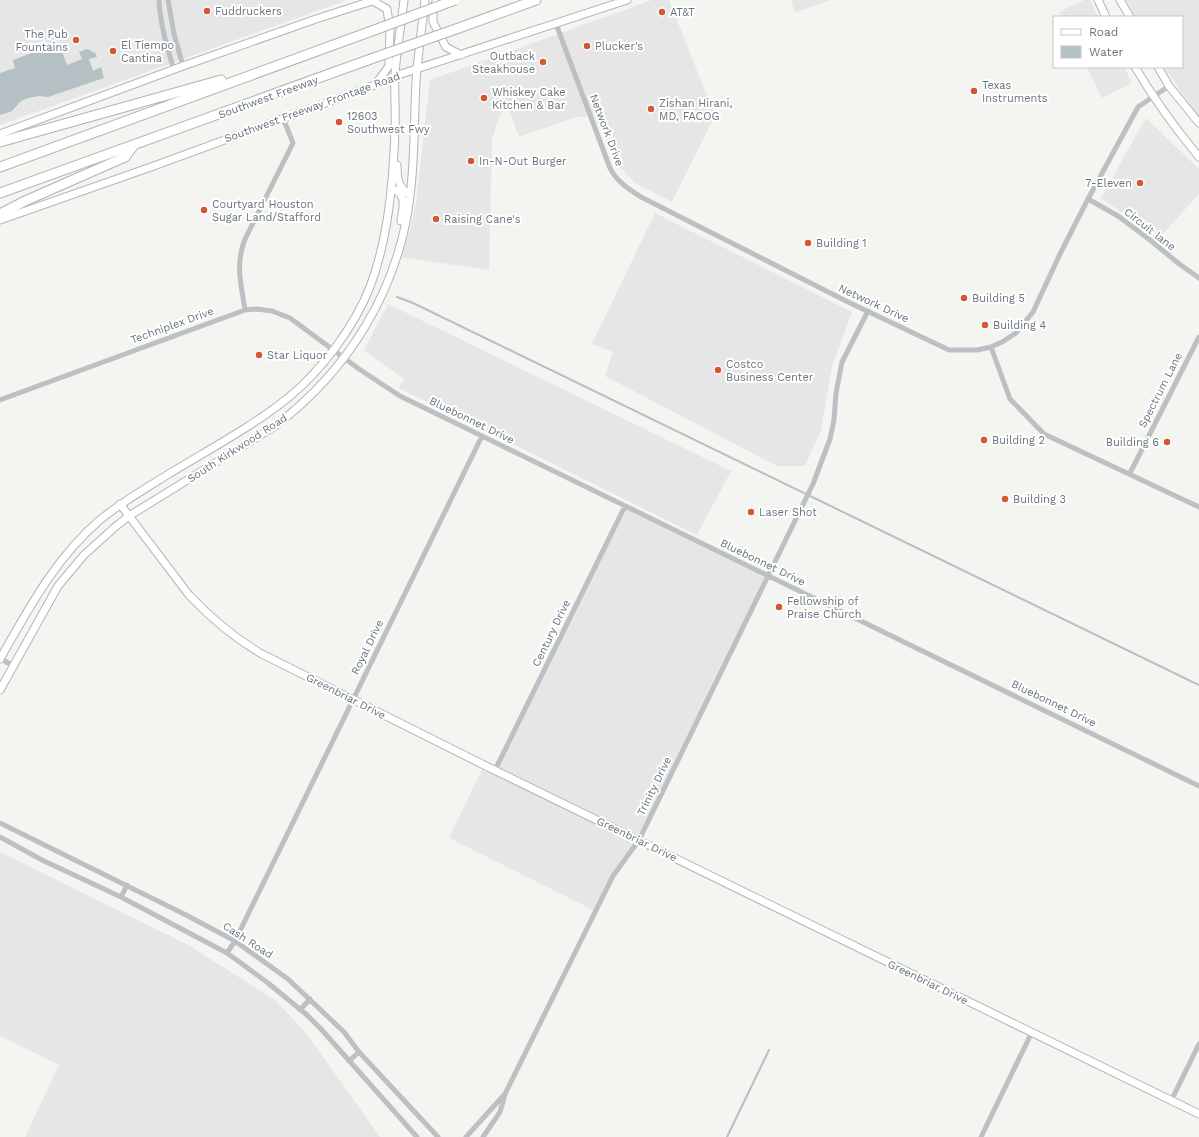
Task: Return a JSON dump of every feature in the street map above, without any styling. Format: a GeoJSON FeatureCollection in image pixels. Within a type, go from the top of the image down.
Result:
{"type":"FeatureCollection","features":[{"type":"Feature","properties":{"kind":"highway"},"geometry":{"type":"LineString","coordinates":[[0,167],[455,0]]}},
{"type":"Feature","properties":{"kind":"highway","name":"Southwest Freeway"},"geometry":{"type":"LineString","coordinates":[[0,193],[536,0]]}},
{"type":"Feature","properties":{"kind":"highway"},"geometry":{"type":"LineString","coordinates":[[0,142],[169,94],[269,68]]}},
{"type":"Feature","properties":{"kind":"highway"},"geometry":{"type":"LineString","coordinates":[[0,214],[125,157],[134,145]]}},
{"type":"Feature","properties":{"kind":"main road"},"geometry":{"type":"LineString","coordinates":[[0,134],[184,66],[374,0],[387,9],[390,30],[389,66],[375,85]]}},
{"type":"Feature","properties":{"kind":"main road","name":"South Kirkwood Road"},"geometry":{"type":"LineString","coordinates":[[0,658],[48,578],[79,539],[120,504],[271,411],[289,397],[314,373],[349,328],[361,306],[376,269],[386,231],[394,154],[395,76],[404,0]]}},
{"type":"Feature","properties":{"kind":"main road","name":"South Kirkwood Road"},"geometry":{"type":"LineString","coordinates":[[0,690],[58,586],[84,555],[129,516],[275,426],[310,396],[344,358],[360,337],[384,293],[405,227],[410,196],[417,69],[425,0]]}},
{"type":"Feature","properties":{"kind":"main road"},"geometry":{"type":"LineString","coordinates":[[437,0],[433,8],[433,22],[446,47],[461,55]]}},
{"type":"Feature","properties":{"kind":"main road","name":"Southwest Freeway Frontage Road"},"geometry":{"type":"LineString","coordinates":[[0,220],[151,167],[375,85],[395,76],[627,0]]}},
{"type":"Feature","properties":{"kind":"main road"},"geometry":{"type":"LineString","coordinates":[[1098,0],[1106,16]]}},
{"type":"Feature","properties":{"kind":"main road"},"geometry":{"type":"LineString","coordinates":[[1120,0],[1129,16]]}},
{"type":"Feature","properties":{"kind":"main road"},"geometry":{"type":"LineString","coordinates":[[1136,68],[1153,98],[1199,157]]}},
{"type":"Feature","properties":{"kind":"main road"},"geometry":{"type":"LineString","coordinates":[[1159,68],[1169,86],[1199,123]]}},
{"type":"Feature","properties":{"kind":"main road"},"geometry":{"type":"LineString","coordinates":[[394,154],[397,160],[397,176],[399,184],[410,196]]}},
{"type":"Feature","properties":{"kind":"main road"},"geometry":{"type":"LineString","coordinates":[[391,188],[398,191],[403,199],[401,221],[405,227]]}},
{"type":"Feature","properties":{"kind":"main road"},"geometry":{"type":"LineString","coordinates":[[289,397],[298,407]]}},
{"type":"Feature","properties":{"kind":"main road"},"geometry":{"type":"LineString","coordinates":[[234,434],[242,446]]}},
{"type":"Feature","properties":{"kind":"main road","name":"Greenbriar Drive"},"geometry":{"type":"LineString","coordinates":[[120,504],[189,595],[201,608],[228,631],[248,646],[262,654],[495,770],[1199,1114]]}},
{"type":"Feature","properties":{"kind":"main road"},"geometry":{"type":"LineString","coordinates":[[48,578],[58,586]]}},
{"type":"Feature","properties":{"kind":"street"},"geometry":{"type":"LineString","coordinates":[[159,0],[164,37],[174,70]]}},
{"type":"Feature","properties":{"kind":"street"},"geometry":{"type":"LineString","coordinates":[[168,0],[174,34],[184,66]]}},
{"type":"Feature","properties":{"kind":"street","name":"Network Drive"},"geometry":{"type":"LineString","coordinates":[[556,24],[610,168],[616,178],[626,188],[641,198],[846,301],[949,350],[977,350],[992,347],[1016,333],[1033,312],[1088,198],[1138,107],[1169,86]]}},
{"type":"Feature","properties":{"kind":"street"},"geometry":{"type":"LineString","coordinates":[[245,310],[239,264],[240,252],[293,144],[283,118]]}},
{"type":"Feature","properties":{"kind":"street","name":"Circuit lane"},"geometry":{"type":"LineString","coordinates":[[1088,198],[1118,216],[1199,278]]}},
{"type":"Feature","properties":{"kind":"street","name":"Techniplex Drive"},"geometry":{"type":"LineString","coordinates":[[0,400],[245,310],[266,310],[281,314],[298,323],[344,358]]}},
{"type":"Feature","properties":{"kind":"street","name":"Trinity Drive"},"geometry":{"type":"LineString","coordinates":[[483,1137],[500,1112],[505,1094],[613,876],[639,840],[813,484],[830,438],[842,362],[868,311]]}},
{"type":"Feature","properties":{"kind":"street","name":"Spectrum Lane"},"geometry":{"type":"LineString","coordinates":[[1130,474],[1199,337]]}},
{"type":"Feature","properties":{"kind":"street"},"geometry":{"type":"LineString","coordinates":[[992,347],[1010,399],[1044,434],[1199,507]]}},
{"type":"Feature","properties":{"kind":"street","name":"Bluebonnet Drive"},"geometry":{"type":"LineString","coordinates":[[344,358],[394,392],[1199,786]]}},
{"type":"Feature","properties":{"kind":"street","name":"Royal Drive"},"geometry":{"type":"LineString","coordinates":[[227,953],[235,940],[482,436]]}},
{"type":"Feature","properties":{"kind":"street","name":"Century Drive"},"geometry":{"type":"LineString","coordinates":[[495,770],[625,506]]}},
{"type":"Feature","properties":{"kind":"street"},"geometry":{"type":"LineString","coordinates":[[0,658],[13,666]]}},
{"type":"Feature","properties":{"kind":"street","name":"Cash Road"},"geometry":{"type":"LineString","coordinates":[[0,823],[235,940],[288,979],[310,999],[344,1032],[359,1052],[438,1137]]}},
{"type":"Feature","properties":{"kind":"street","name":"Cash Road"},"geometry":{"type":"LineString","coordinates":[[0,837],[42,860],[121,897],[227,953],[268,983],[321,1029],[417,1137]]}},
{"type":"Feature","properties":{"kind":"street"},"geometry":{"type":"LineString","coordinates":[[121,897],[126,885]]}},
{"type":"Feature","properties":{"kind":"street"},"geometry":{"type":"LineString","coordinates":[[300,1010],[310,999]]}},
{"type":"Feature","properties":{"kind":"street"},"geometry":{"type":"LineString","coordinates":[[981,1137],[1032,1032]]}},
{"type":"Feature","properties":{"kind":"street"},"geometry":{"type":"LineString","coordinates":[[1171,1101],[1199,1044]]}},
{"type":"Feature","properties":{"kind":"street"},"geometry":{"type":"LineString","coordinates":[[349,1061],[359,1052]]}},
{"type":"Feature","properties":{"kind":"street","name":"Trinity Drive"},"geometry":{"type":"LineString","coordinates":[[466,1137],[505,1094]]}},
{"type":"Feature","properties":{"kind":"shaded area"},"geometry":{"type":"Polygon","coordinates":[[[0,0],[347,0],[0,125],[0,0]]]}},
{"type":"Feature","properties":{"kind":"shaded area"},"geometry":{"type":"Polygon","coordinates":[[[652,0],[669,0],[715,116],[672,202],[635,183],[615,162],[594,116],[576,117],[519,137],[507,104],[498,119],[492,140],[489,270],[400,257],[410,230],[416,202],[430,80],[652,0]]]}},
{"type":"Feature","properties":{"kind":"shaded area"},"geometry":{"type":"Polygon","coordinates":[[[791,0],[830,0],[795,13],[791,0]]]}},
{"type":"Feature","properties":{"kind":"shaded area"},"geometry":{"type":"Polygon","coordinates":[[[1084,0],[1090,0],[1098,16],[1061,16],[1059,12],[1084,0]]]}},
{"type":"Feature","properties":{"kind":"shaded area"},"geometry":{"type":"Polygon","coordinates":[[[1126,0],[1199,0],[1199,117],[1165,68],[1183,68],[1183,16],[1135,16],[1126,0]]]}},
{"type":"Feature","properties":{"kind":"shaded area"},"geometry":{"type":"Polygon","coordinates":[[[1087,68],[1124,68],[1132,83],[1102,98],[1087,68]]]}},
{"type":"Feature","properties":{"kind":"shaded area"},"geometry":{"type":"Polygon","coordinates":[[[1146,118],[1199,169],[1199,194],[1159,238],[1101,198],[1146,118]]]}},
{"type":"Feature","properties":{"kind":"shaded area"},"geometry":{"type":"Polygon","coordinates":[[[655,213],[852,312],[832,367],[821,430],[805,466],[777,466],[605,376],[613,352],[592,344],[655,213]]]}},
{"type":"Feature","properties":{"kind":"shaded area"},"geometry":{"type":"Polygon","coordinates":[[[388,304],[731,471],[697,535],[399,388],[404,379],[364,350],[388,304]]]}},
{"type":"Feature","properties":{"kind":"shaded area"},"geometry":{"type":"Polygon","coordinates":[[[625,506],[768,576],[639,840],[620,865],[595,911],[449,838],[484,765],[494,770],[625,506]]]}},
{"type":"Feature","properties":{"kind":"shaded area"},"geometry":{"type":"Polygon","coordinates":[[[0,852],[188,945],[275,1000],[306,1033],[380,1137],[25,1137],[59,1065],[0,1036],[0,852]]]}},
{"type":"Feature","properties":{"kind":"water"},"geometry":{"type":"Polygon","coordinates":[[[59,43],[67,65],[82,59],[79,52],[87,49],[95,53],[97,57],[89,59],[93,71],[101,67],[104,78],[48,97],[39,96],[28,98],[21,101],[12,111],[0,115],[0,73],[15,68],[13,60],[59,43]]]}},
{"type":"Feature","properties":{"kind":"waterway"},"geometry":{"type":"LineString","coordinates":[[397,297],[413,303],[1199,685]]}},
{"type":"Feature","properties":{"kind":"waterway"},"geometry":{"type":"LineString","coordinates":[[727,1137],[769,1050]]}},
{"type":"Feature","properties":{"kind":"place","name":"Fuddruckers"},"geometry":{"type":"Point","coordinates":[207,11]}},
{"type":"Feature","properties":{"kind":"place","name":"AT&T"},"geometry":{"type":"Point","coordinates":[662,12]}},
{"type":"Feature","properties":{"kind":"place","name":"The Pub Fountains"},"geometry":{"type":"Point","coordinates":[76,40]}},
{"type":"Feature","properties":{"kind":"place","name":"Plucker's"},"geometry":{"type":"Point","coordinates":[587,46]}},
{"type":"Feature","properties":{"kind":"place","name":"El Tiempo Cantina"},"geometry":{"type":"Point","coordinates":[113,51]}},
{"type":"Feature","properties":{"kind":"place","name":"Outback Steakhouse"},"geometry":{"type":"Point","coordinates":[543,62]}},
{"type":"Feature","properties":{"kind":"place","name":"Texas Instruments"},"geometry":{"type":"Point","coordinates":[974,91]}},
{"type":"Feature","properties":{"kind":"place","name":"Whiskey Cake Kitchen & Bar"},"geometry":{"type":"Point","coordinates":[484,98]}},
{"type":"Feature","properties":{"kind":"place","name":"Zishan Hirani, MD, FACOG"},"geometry":{"type":"Point","coordinates":[651,109]}},
{"type":"Feature","properties":{"kind":"place","name":"12603 Southwest Fwy"},"geometry":{"type":"Point","coordinates":[339,122]}},
{"type":"Feature","properties":{"kind":"place","name":"In-N-Out Burger"},"geometry":{"type":"Point","coordinates":[471,161]}},
{"type":"Feature","properties":{"kind":"place","name":"7-Eleven"},"geometry":{"type":"Point","coordinates":[1140,183]}},
{"type":"Feature","properties":{"kind":"place","name":"Courtyard Houston Sugar Land/Stafford"},"geometry":{"type":"Point","coordinates":[204,210]}},
{"type":"Feature","properties":{"kind":"place","name":"Raising Cane's"},"geometry":{"type":"Point","coordinates":[436,219]}},
{"type":"Feature","properties":{"kind":"place","name":"Building 1"},"geometry":{"type":"Point","coordinates":[808,243]}},
{"type":"Feature","properties":{"kind":"place","name":"Building 5"},"geometry":{"type":"Point","coordinates":[964,298]}},
{"type":"Feature","properties":{"kind":"place","name":"Building 4"},"geometry":{"type":"Point","coordinates":[985,325]}},
{"type":"Feature","properties":{"kind":"place","name":"Star Liquor"},"geometry":{"type":"Point","coordinates":[259,355]}},
{"type":"Feature","properties":{"kind":"place","name":"Costco Business Center"},"geometry":{"type":"Point","coordinates":[718,370]}},
{"type":"Feature","properties":{"kind":"place","name":"Building 2"},"geometry":{"type":"Point","coordinates":[984,440]}},
{"type":"Feature","properties":{"kind":"place","name":"Building 6"},"geometry":{"type":"Point","coordinates":[1167,442]}},
{"type":"Feature","properties":{"kind":"place","name":"Building 3"},"geometry":{"type":"Point","coordinates":[1005,499]}},
{"type":"Feature","properties":{"kind":"place","name":"Laser Shot"},"geometry":{"type":"Point","coordinates":[751,512]}},
{"type":"Feature","properties":{"kind":"place","name":"Fellowship of Praise Church"},"geometry":{"type":"Point","coordinates":[779,607]}}]}
